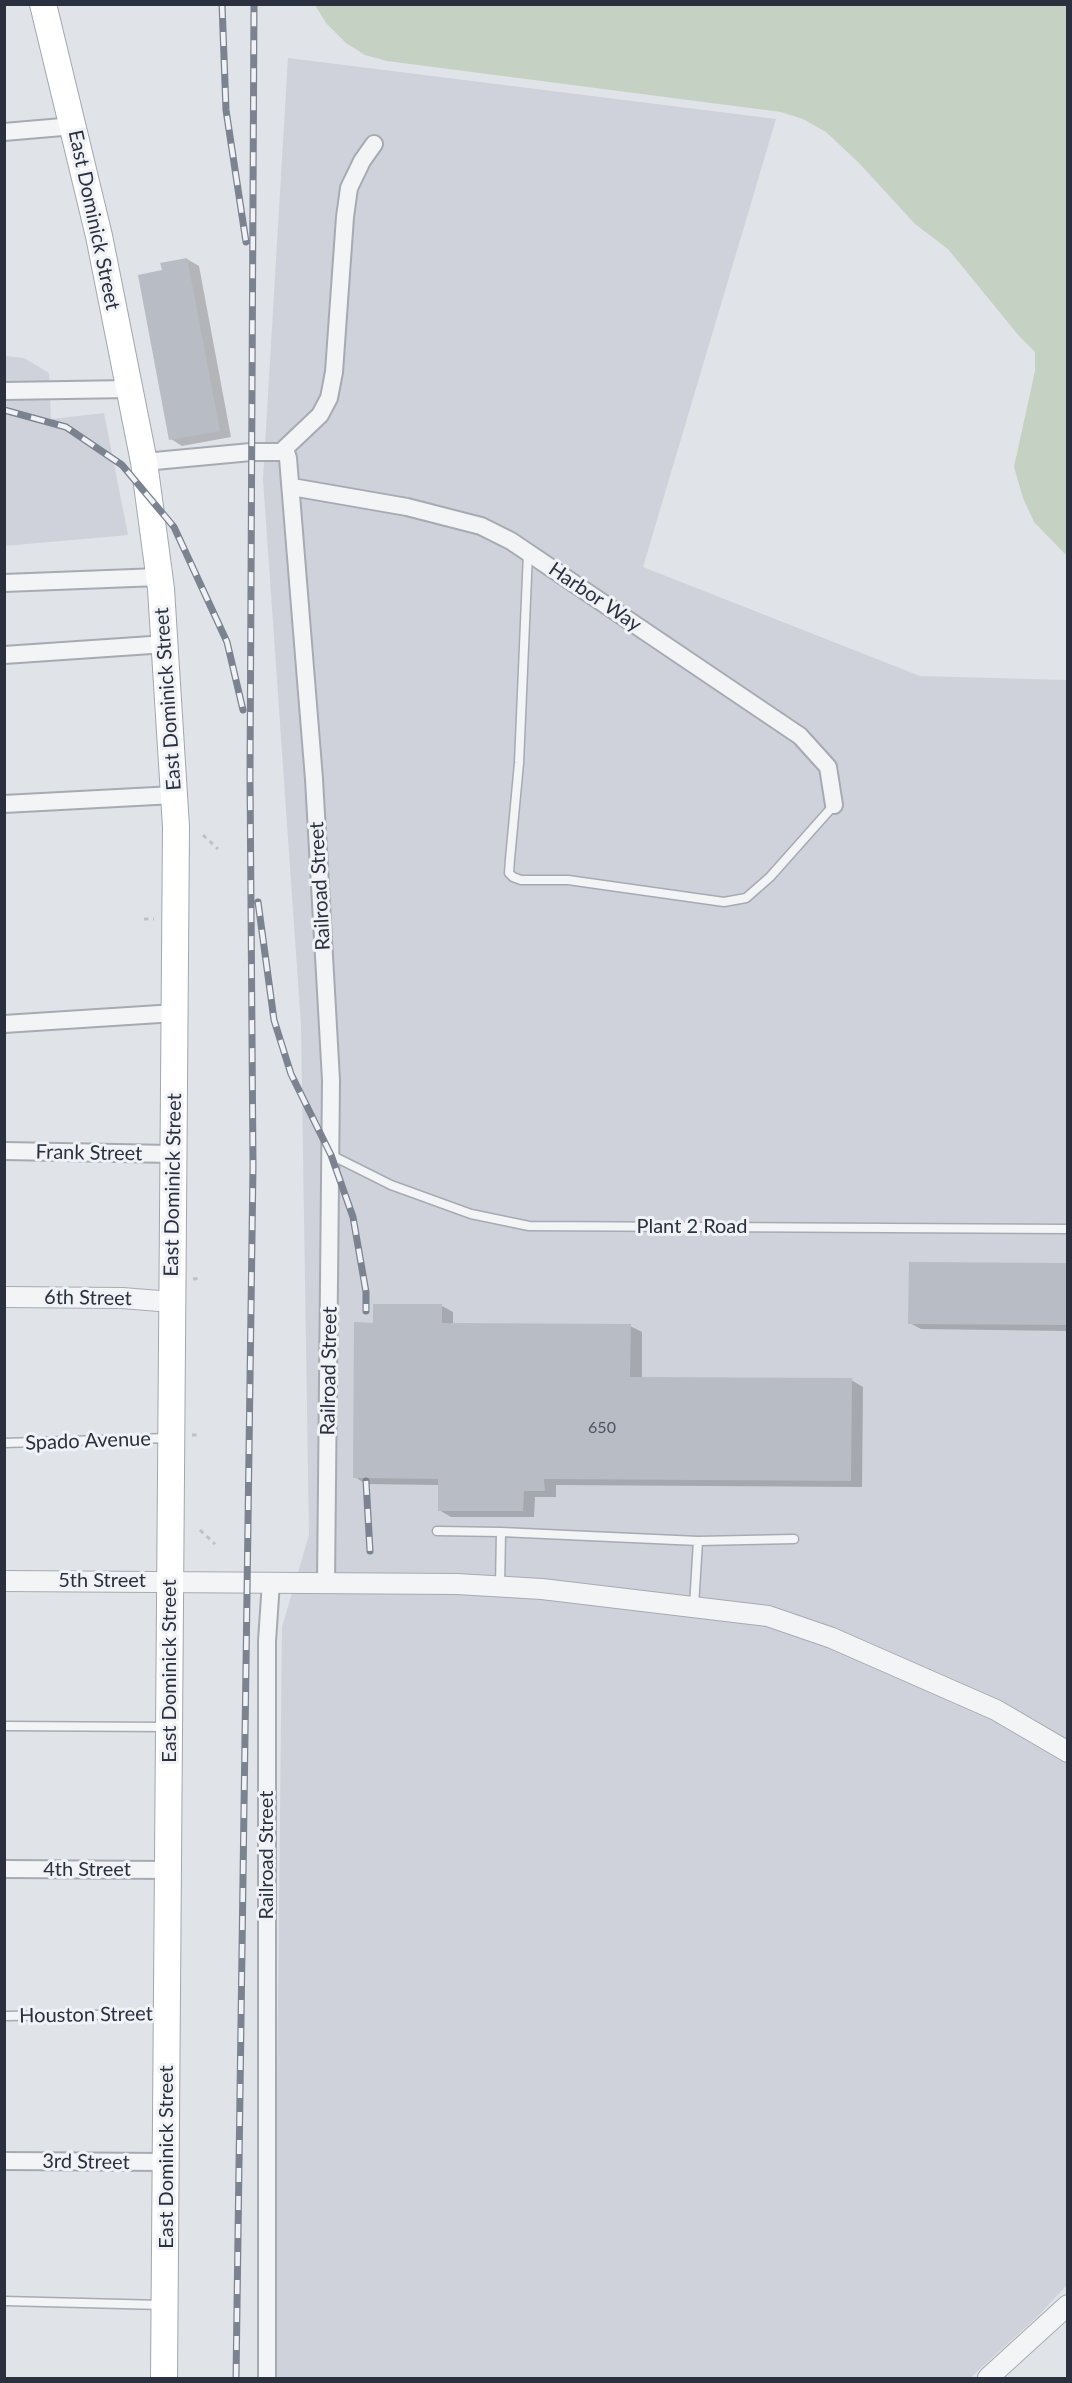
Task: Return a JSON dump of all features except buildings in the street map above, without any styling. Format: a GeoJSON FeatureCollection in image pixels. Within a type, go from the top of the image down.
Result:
{"type":"FeatureCollection","features":[{"type":"Feature","properties":{"kind":"main road","name":"East Dominick Street"},"geometry":{"type":"LineString","coordinates":[[43,4],[99,236],[144,462],[166,644],[174,795],[170,1727],[164,2379]]}},
{"type":"Feature","properties":{"kind":"street"},"geometry":{"type":"LineString","coordinates":[[4,132],[74,126]]}},
{"type":"Feature","properties":{"kind":"street"},"geometry":{"type":"LineString","coordinates":[[144,462],[232,453],[281,452],[320,415],[329,398],[334,372],[349,188],[362,160],[374,144]]}},
{"type":"Feature","properties":{"kind":"street"},"geometry":{"type":"LineString","coordinates":[[4,391],[130,389]]}},
{"type":"Feature","properties":{"kind":"street","name":"Railroad Street"},"geometry":{"type":"LineString","coordinates":[[281,452],[285,452],[288,458],[292,487],[299,613],[314,779],[331,1080],[326,1583]]}},
{"type":"Feature","properties":{"kind":"street","name":"Harbor Way"},"geometry":{"type":"LineString","coordinates":[[292,487],[407,507],[481,526],[528,552],[800,736],[828,767],[834,805]]}},
{"type":"Feature","properties":{"kind":"street"},"geometry":{"type":"LineString","coordinates":[[4,583],[159,577]]}},
{"type":"Feature","properties":{"kind":"street"},"geometry":{"type":"LineString","coordinates":[[4,655],[166,644]]}},
{"type":"Feature","properties":{"kind":"street"},"geometry":{"type":"LineString","coordinates":[[4,804],[174,795]]}},
{"type":"Feature","properties":{"kind":"street"},"geometry":{"type":"LineString","coordinates":[[4,1024],[174,1013]]}},
{"type":"Feature","properties":{"kind":"street","name":"Frank Street"},"geometry":{"type":"LineString","coordinates":[[4,1151],[173,1154]]}},
{"type":"Feature","properties":{"kind":"street","name":"6th Street"},"geometry":{"type":"LineString","coordinates":[[4,1297],[122,1298],[172,1302]]}},
{"type":"Feature","properties":{"kind":"street","name":"5th Street"},"geometry":{"type":"LineString","coordinates":[[4,1581],[271,1582]]}},
{"type":"Feature","properties":{"kind":"street"},"geometry":{"type":"LineString","coordinates":[[271,1582],[500,1586],[768,1616],[831,1638],[996,1710],[1068,1752]]}},
{"type":"Feature","properties":{"kind":"street","name":"Railroad Street"},"geometry":{"type":"LineString","coordinates":[[267,2379],[267,1641],[271,1582]]}},
{"type":"Feature","properties":{"kind":"street","name":"4th Street"},"geometry":{"type":"LineString","coordinates":[[4,1869],[169,1870]]}},
{"type":"Feature","properties":{"kind":"street","name":"3rd Street"},"geometry":{"type":"LineString","coordinates":[[4,2161],[167,2163]]}},
{"type":"Feature","properties":{"kind":"street"},"geometry":{"type":"LineString","coordinates":[[988,2379],[1068,2305]]}},
{"type":"Feature","properties":{"kind":"lane"},"geometry":{"type":"LineString","coordinates":[[528,552],[519,763],[510,859],[510,873],[513,877],[521,880],[568,880],[724,902],[746,898],[770,877],[834,805]]}},
{"type":"Feature","properties":{"kind":"lane","name":"Plant 2 Road"},"geometry":{"type":"LineString","coordinates":[[331,1155],[392,1185],[461,1210],[529,1226],[1068,1229]]}},
{"type":"Feature","properties":{"kind":"lane","name":"Spado Avenue"},"geometry":{"type":"LineString","coordinates":[[4,1443],[171,1437]]}},
{"type":"Feature","properties":{"kind":"lane"},"geometry":{"type":"LineString","coordinates":[[437,1531],[698,1541],[794,1539]]}},
{"type":"Feature","properties":{"kind":"lane"},"geometry":{"type":"LineString","coordinates":[[500,1586],[501,1532]]}},
{"type":"Feature","properties":{"kind":"lane"},"geometry":{"type":"LineString","coordinates":[[694,1606],[698,1541]]}},
{"type":"Feature","properties":{"kind":"lane"},"geometry":{"type":"LineString","coordinates":[[4,1726],[170,1727]]}},
{"type":"Feature","properties":{"kind":"lane","name":"Houston Street"},"geometry":{"type":"LineString","coordinates":[[4,2016],[168,2014]]}},
{"type":"Feature","properties":{"kind":"lane"},"geometry":{"type":"LineString","coordinates":[[4,2301],[165,2305]]}},
{"type":"Feature","properties":{"kind":"path"},"geometry":{"type":"LineString","coordinates":[[203,835],[218,849]]}},
{"type":"Feature","properties":{"kind":"path"},"geometry":{"type":"LineString","coordinates":[[144,919],[154,919]]}},
{"type":"Feature","properties":{"kind":"path"},"geometry":{"type":"LineString","coordinates":[[200,1530],[216,1544]]}},
{"type":"Feature","properties":{"kind":"shaded area"},"geometry":{"type":"Polygon","coordinates":[[[288,58],[776,119],[643,567],[920,676],[1067,680],[1068,2284],[1039,2315],[970,2378],[274,2378],[282,1627],[309,1535],[301,1025],[263,479],[288,58]]]}},
{"type":"Feature","properties":{"kind":"shaded area"},"geometry":{"type":"Polygon","coordinates":[[[5,356],[24,358],[49,373],[51,419],[104,413],[128,535],[5,546],[5,356]]]}},
{"type":"Feature","properties":{"kind":"green space"},"geometry":{"type":"Polygon","coordinates":[[[315,5],[1067,5],[1067,556],[1034,522],[1023,498],[1014,467],[1035,371],[1035,352],[1019,336],[948,249],[915,224],[860,164],[826,132],[803,119],[781,112],[387,61],[365,55],[346,43],[326,23],[315,5]]]}},
{"type":"Feature","properties":{"kind":"railway"},"geometry":{"type":"LineString","coordinates":[[222,4],[226,110],[246,242]]}},
{"type":"Feature","properties":{"kind":"railway"},"geometry":{"type":"LineString","coordinates":[[236,2378],[253,1166],[250,776],[254,4]]}},
{"type":"Feature","properties":{"kind":"railway"},"geometry":{"type":"LineString","coordinates":[[4,410],[66,427],[122,465],[174,527],[227,642],[243,710]]}},
{"type":"Feature","properties":{"kind":"railway"},"geometry":{"type":"LineString","coordinates":[[258,902],[274,1020],[291,1074],[331,1155],[353,1217],[366,1292],[366,1311]]}},
{"type":"Feature","properties":{"kind":"railway"},"geometry":{"type":"LineString","coordinates":[[366,1481],[370,1551]]}}]}
